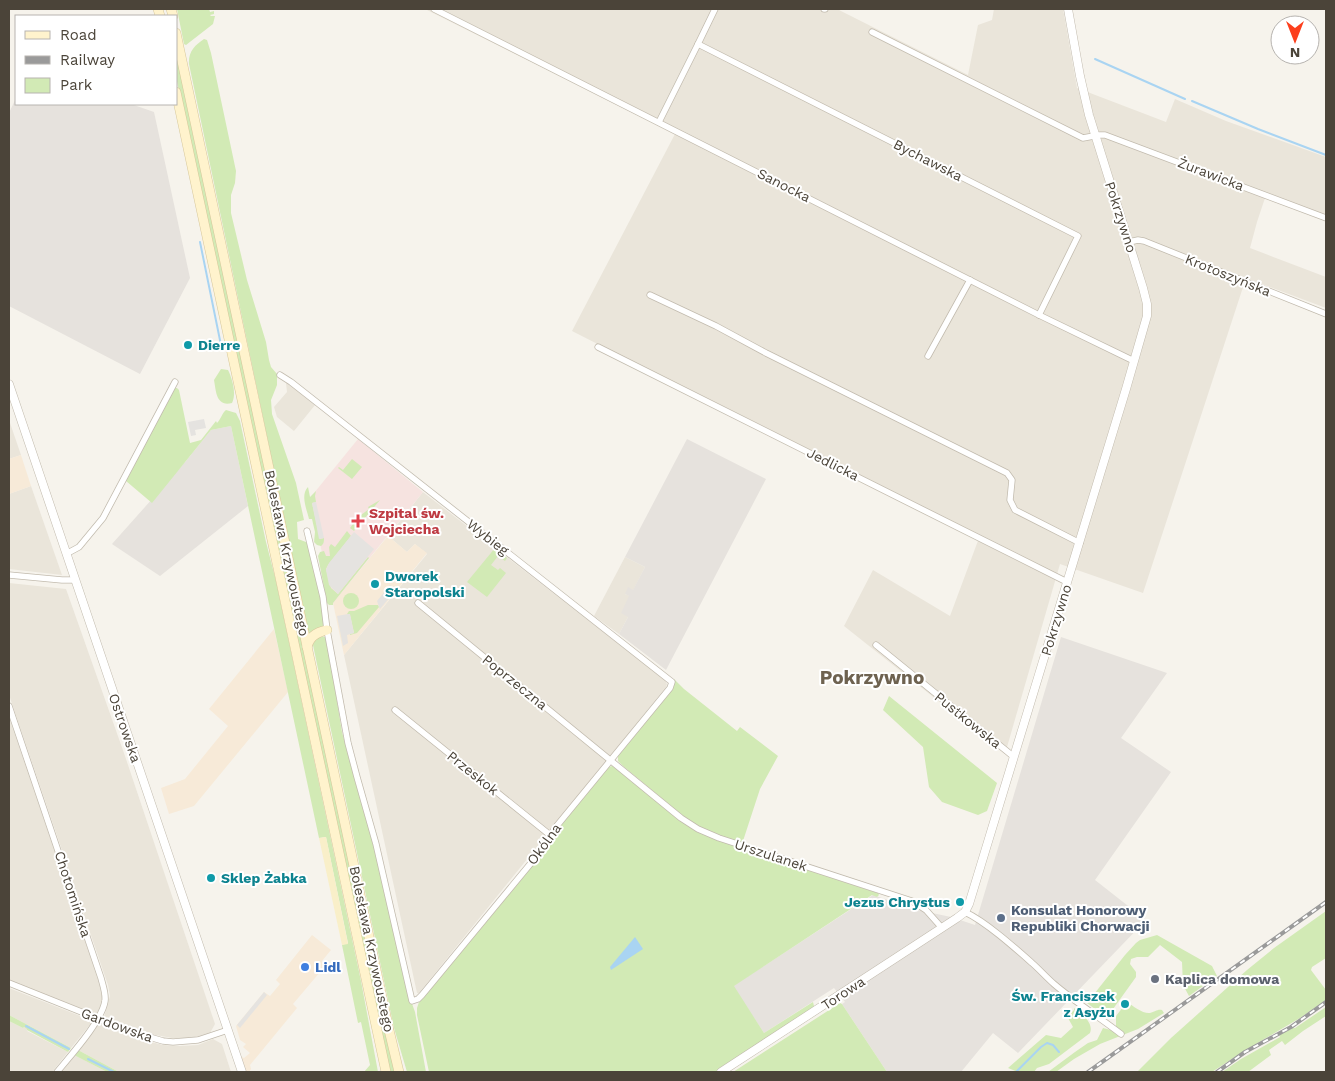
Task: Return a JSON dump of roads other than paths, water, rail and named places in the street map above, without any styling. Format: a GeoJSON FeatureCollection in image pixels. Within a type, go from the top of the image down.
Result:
{"type":"FeatureCollection","features":[{"type":"Feature","properties":{"kind":"main road","name":"Bolesława Krzywoustego"},"geometry":{"type":"LineString","coordinates":[[178,42],[399,1072]]}},
{"type":"Feature","properties":{"kind":"main road","name":"Bolesława Krzywoustego"},"geometry":{"type":"LineString","coordinates":[[178,101],[386,1072]]}},
{"type":"Feature","properties":{"kind":"main road"},"geometry":{"type":"LineString","coordinates":[[308,647],[309,641],[317,633],[327,630]]}},
{"type":"Feature","properties":{"kind":"street","name":"Sanocka"},"geometry":{"type":"LineString","coordinates":[[435,9],[1039,315],[1134,361]]}},
{"type":"Feature","properties":{"kind":"street"},"geometry":{"type":"LineString","coordinates":[[659,122],[715,9]]}},
{"type":"Feature","properties":{"kind":"street","name":"Pokrzywno"},"geometry":{"type":"LineString","coordinates":[[964,912],[969,904],[1146,322],[1147,309],[1144,288],[1095,136],[1080,76],[1068,9]]}},
{"type":"Feature","properties":{"kind":"street"},"geometry":{"type":"LineString","coordinates":[[872,32],[1083,138],[1095,136]]}},
{"type":"Feature","properties":{"kind":"street","name":"Bychawska"},"geometry":{"type":"LineString","coordinates":[[698,44],[1078,236],[1039,315]]}},
{"type":"Feature","properties":{"kind":"street","name":"Żurawicka"},"geometry":{"type":"LineString","coordinates":[[1095,136],[1106,134],[1326,218]]}},
{"type":"Feature","properties":{"kind":"street","name":"Krotoszyńska"},"geometry":{"type":"LineString","coordinates":[[1129,242],[1144,241],[1326,314]]}},
{"type":"Feature","properties":{"kind":"street"},"geometry":{"type":"LineString","coordinates":[[928,356],[970,280]]}},
{"type":"Feature","properties":{"kind":"street"},"geometry":{"type":"LineString","coordinates":[[650,295],[716,326],[766,353],[1007,473],[1012,480],[1010,500],[1015,510],[1080,543]]}},
{"type":"Feature","properties":{"kind":"street","name":"Jedlicka"},"geometry":{"type":"LineString","coordinates":[[598,347],[1067,582]]}},
{"type":"Feature","properties":{"kind":"street","name":"Wybieg"},"geometry":{"type":"LineString","coordinates":[[280,375],[292,382],[672,682]]}},
{"type":"Feature","properties":{"kind":"street"},"geometry":{"type":"LineString","coordinates":[[66,554],[79,547],[103,518],[175,382]]}},
{"type":"Feature","properties":{"kind":"street","name":"Ostrowska"},"geometry":{"type":"LineString","coordinates":[[9,384],[242,1072]]}},
{"type":"Feature","properties":{"kind":"street","name":"Bolesława Krzywoustego"},"geometry":{"type":"LineString","coordinates":[[308,531],[323,597],[327,630],[348,742],[376,844],[412,1002]]}},
{"type":"Feature","properties":{"kind":"street"},"geometry":{"type":"LineString","coordinates":[[9,575],[75,580]]}},
{"type":"Feature","properties":{"kind":"street","name":"Poprzeczna"},"geometry":{"type":"LineString","coordinates":[[418,603],[611,760]]}},
{"type":"Feature","properties":{"kind":"street","name":"Pustkowska"},"geometry":{"type":"LineString","coordinates":[[876,645],[1014,757]]}},
{"type":"Feature","properties":{"kind":"street","name":"Okólna"},"geometry":{"type":"LineString","coordinates":[[412,1002],[418,1000],[541,851],[550,835],[670,688],[672,682]]}},
{"type":"Feature","properties":{"kind":"street","name":"Chotomińska"},"geometry":{"type":"LineString","coordinates":[[9,706],[103,983],[105,998],[99,1019],[57,1072]]}},
{"type":"Feature","properties":{"kind":"street","name":"Przeskok"},"geometry":{"type":"LineString","coordinates":[[395,710],[550,835]]}},
{"type":"Feature","properties":{"kind":"street","name":"Urszulanek"},"geometry":{"type":"LineString","coordinates":[[611,760],[681,818],[702,831],[728,842],[914,902],[926,910],[942,928]]}},
{"type":"Feature","properties":{"kind":"street"},"geometry":{"type":"LineString","coordinates":[[964,912],[974,917],[1003,939],[1072,999],[1121,1034]]}},
{"type":"Feature","properties":{"kind":"street","name":"Torowa"},"geometry":{"type":"LineString","coordinates":[[721,1072],[964,912]]}},
{"type":"Feature","properties":{"kind":"street","name":"Gardowska"},"geometry":{"type":"LineString","coordinates":[[9,983],[136,1034],[164,1041],[198,1040],[228,1030]]}},
{"type":"Feature","properties":{"kind":"water"},"geometry":{"type":"Polygon","coordinates":[[[635,937],[643,949],[611,970],[610,967],[635,937]]]}},
{"type":"Feature","properties":{"kind":"waterway"},"geometry":{"type":"LineString","coordinates":[[1095,59],[1185,99]]}},
{"type":"Feature","properties":{"kind":"waterway"},"geometry":{"type":"LineString","coordinates":[[1192,101],[1326,155]]}},
{"type":"Feature","properties":{"kind":"waterway"},"geometry":{"type":"LineString","coordinates":[[200,242],[222,350]]}},
{"type":"Feature","properties":{"kind":"waterway"},"geometry":{"type":"LineString","coordinates":[[26,1026],[69,1049]]}},
{"type":"Feature","properties":{"kind":"waterway"},"geometry":{"type":"LineString","coordinates":[[1016,1072],[1047,1043],[1053,1045],[1059,1052]]}},
{"type":"Feature","properties":{"kind":"waterway"},"geometry":{"type":"LineString","coordinates":[[88,1059],[114,1072]]}},
{"type":"Feature","properties":{"kind":"railway"},"geometry":{"type":"LineString","coordinates":[[1088,1072],[1326,902]]}},
{"type":"Feature","properties":{"kind":"railway"},"geometry":{"type":"LineString","coordinates":[[1217,1072],[1245,1052],[1291,1027],[1326,1002]]}},
{"type":"Feature","properties":{"kind":"place","name":"Dierre"},"geometry":{"type":"Point","coordinates":[188,345]}},
{"type":"Feature","properties":{"kind":"place","name":"Szpital św. Wojciecha"},"geometry":{"type":"Point","coordinates":[358,521]}},
{"type":"Feature","properties":{"kind":"place","name":"Dworek Staropolski"},"geometry":{"type":"Point","coordinates":[375,584]}},
{"type":"Feature","properties":{"kind":"place","name":"Sklep Żabka"},"geometry":{"type":"Point","coordinates":[211,878]}},
{"type":"Feature","properties":{"kind":"place","name":"Jezus Chrystus"},"geometry":{"type":"Point","coordinates":[960,902]}},
{"type":"Feature","properties":{"kind":"place","name":"Konsulat Honorowy Republiki Chorwacji"},"geometry":{"type":"Point","coordinates":[1001,918]}},
{"type":"Feature","properties":{"kind":"place","name":"Lidl"},"geometry":{"type":"Point","coordinates":[305,967]}},
{"type":"Feature","properties":{"kind":"place","name":"Kaplica domowa"},"geometry":{"type":"Point","coordinates":[1155,979]}},
{"type":"Feature","properties":{"kind":"place","name":"Św. Franciszek z Asyżu"},"geometry":{"type":"Point","coordinates":[1125,1004]}},
{"type":"Feature","properties":{"kind":"district","name":"Pokrzywno"},"geometry":{"type":"Point","coordinates":[872,677]}}]}
